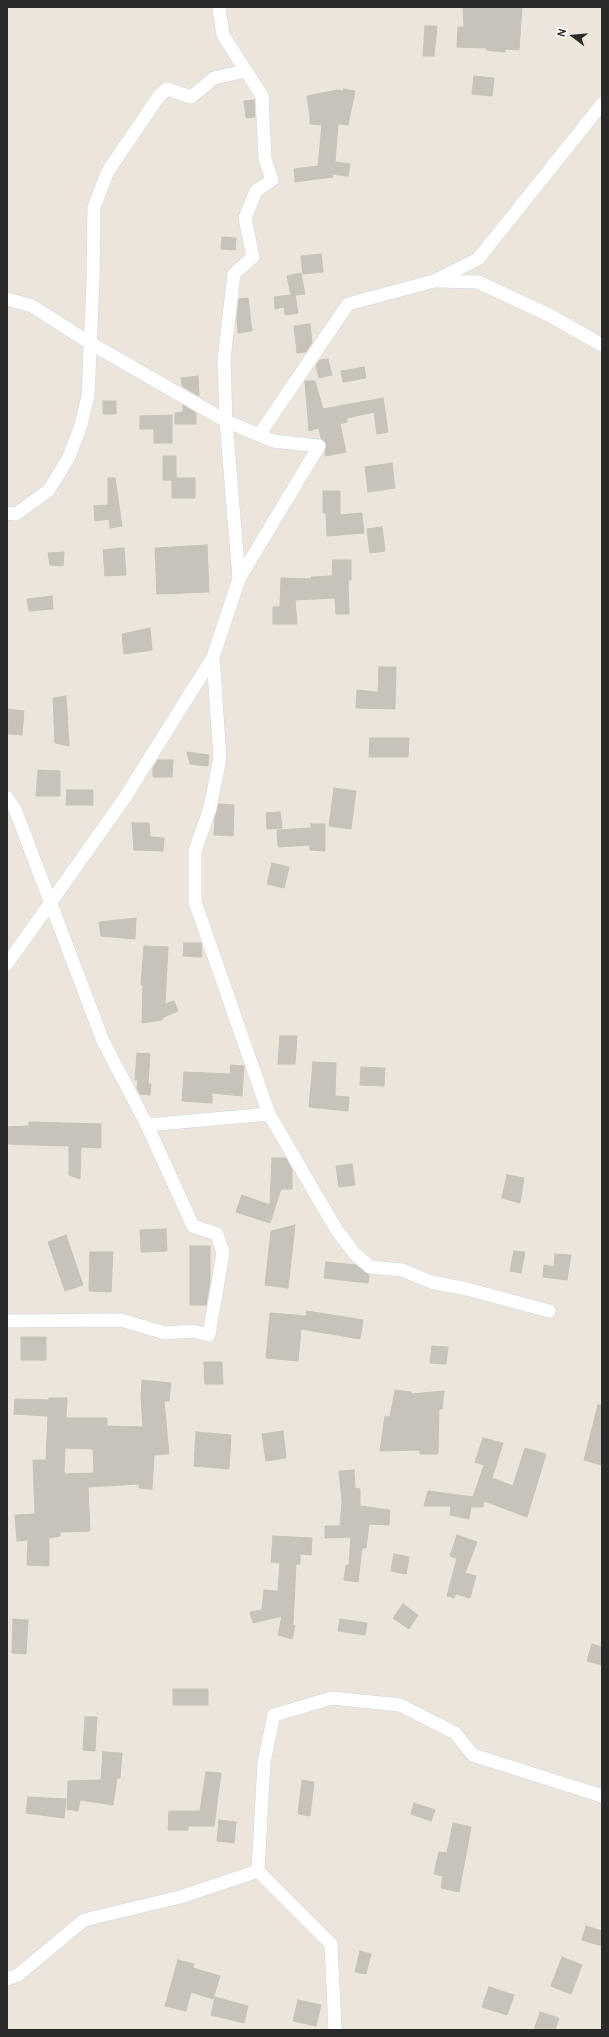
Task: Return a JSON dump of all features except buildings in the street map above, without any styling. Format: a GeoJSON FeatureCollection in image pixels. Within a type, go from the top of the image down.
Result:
{"type":"FeatureCollection","features":[{"type":"Feature","properties":{"kind":"street"},"geometry":{"type":"LineString","coordinates":[[219,7],[223,35],[262,96],[264,159],[272,180],[256,191],[245,218],[253,257],[234,274],[224,359],[226,421],[239,578]]}},
{"type":"Feature","properties":{"kind":"street"},"geometry":{"type":"LineString","coordinates":[[7,513],[16,514],[49,490],[69,457],[80,424],[88,396],[93,280],[94,207],[108,171],[159,96],[167,89],[191,97],[214,78],[246,71]]}},
{"type":"Feature","properties":{"kind":"street"},"geometry":{"type":"LineString","coordinates":[[259,435],[348,304],[434,281],[478,260],[602,104]]}},
{"type":"Feature","properties":{"kind":"street"},"geometry":{"type":"LineString","coordinates":[[434,281],[478,282],[549,315],[602,345]]}},
{"type":"Feature","properties":{"kind":"street"},"geometry":{"type":"LineString","coordinates":[[7,299],[32,306],[90,343],[226,421],[273,441],[319,446],[239,578],[213,658],[124,799],[7,964]]}},
{"type":"Feature","properties":{"kind":"street"},"geometry":{"type":"LineString","coordinates":[[213,658],[220,758],[210,808],[195,851],[194,902],[269,1114],[336,1229],[355,1254],[370,1267],[402,1270],[431,1282],[467,1289],[549,1311]]}},
{"type":"Feature","properties":{"kind":"street"},"geometry":{"type":"LineString","coordinates":[[7,798],[15,809],[104,1041],[147,1125],[193,1226],[217,1234],[223,1253],[209,1335],[192,1331],[165,1333],[121,1320],[7,1321]]}},
{"type":"Feature","properties":{"kind":"street"},"geometry":{"type":"LineString","coordinates":[[147,1125],[269,1114]]}},
{"type":"Feature","properties":{"kind":"street"},"geometry":{"type":"LineString","coordinates":[[335,2030],[331,1944],[258,1871],[264,1762],[274,1715],[332,1698],[400,1705],[455,1733],[473,1755],[602,1796]]}},
{"type":"Feature","properties":{"kind":"street"},"geometry":{"type":"LineString","coordinates":[[7,1979],[18,1975],[84,1920],[180,1897],[258,1871]]}}]}
